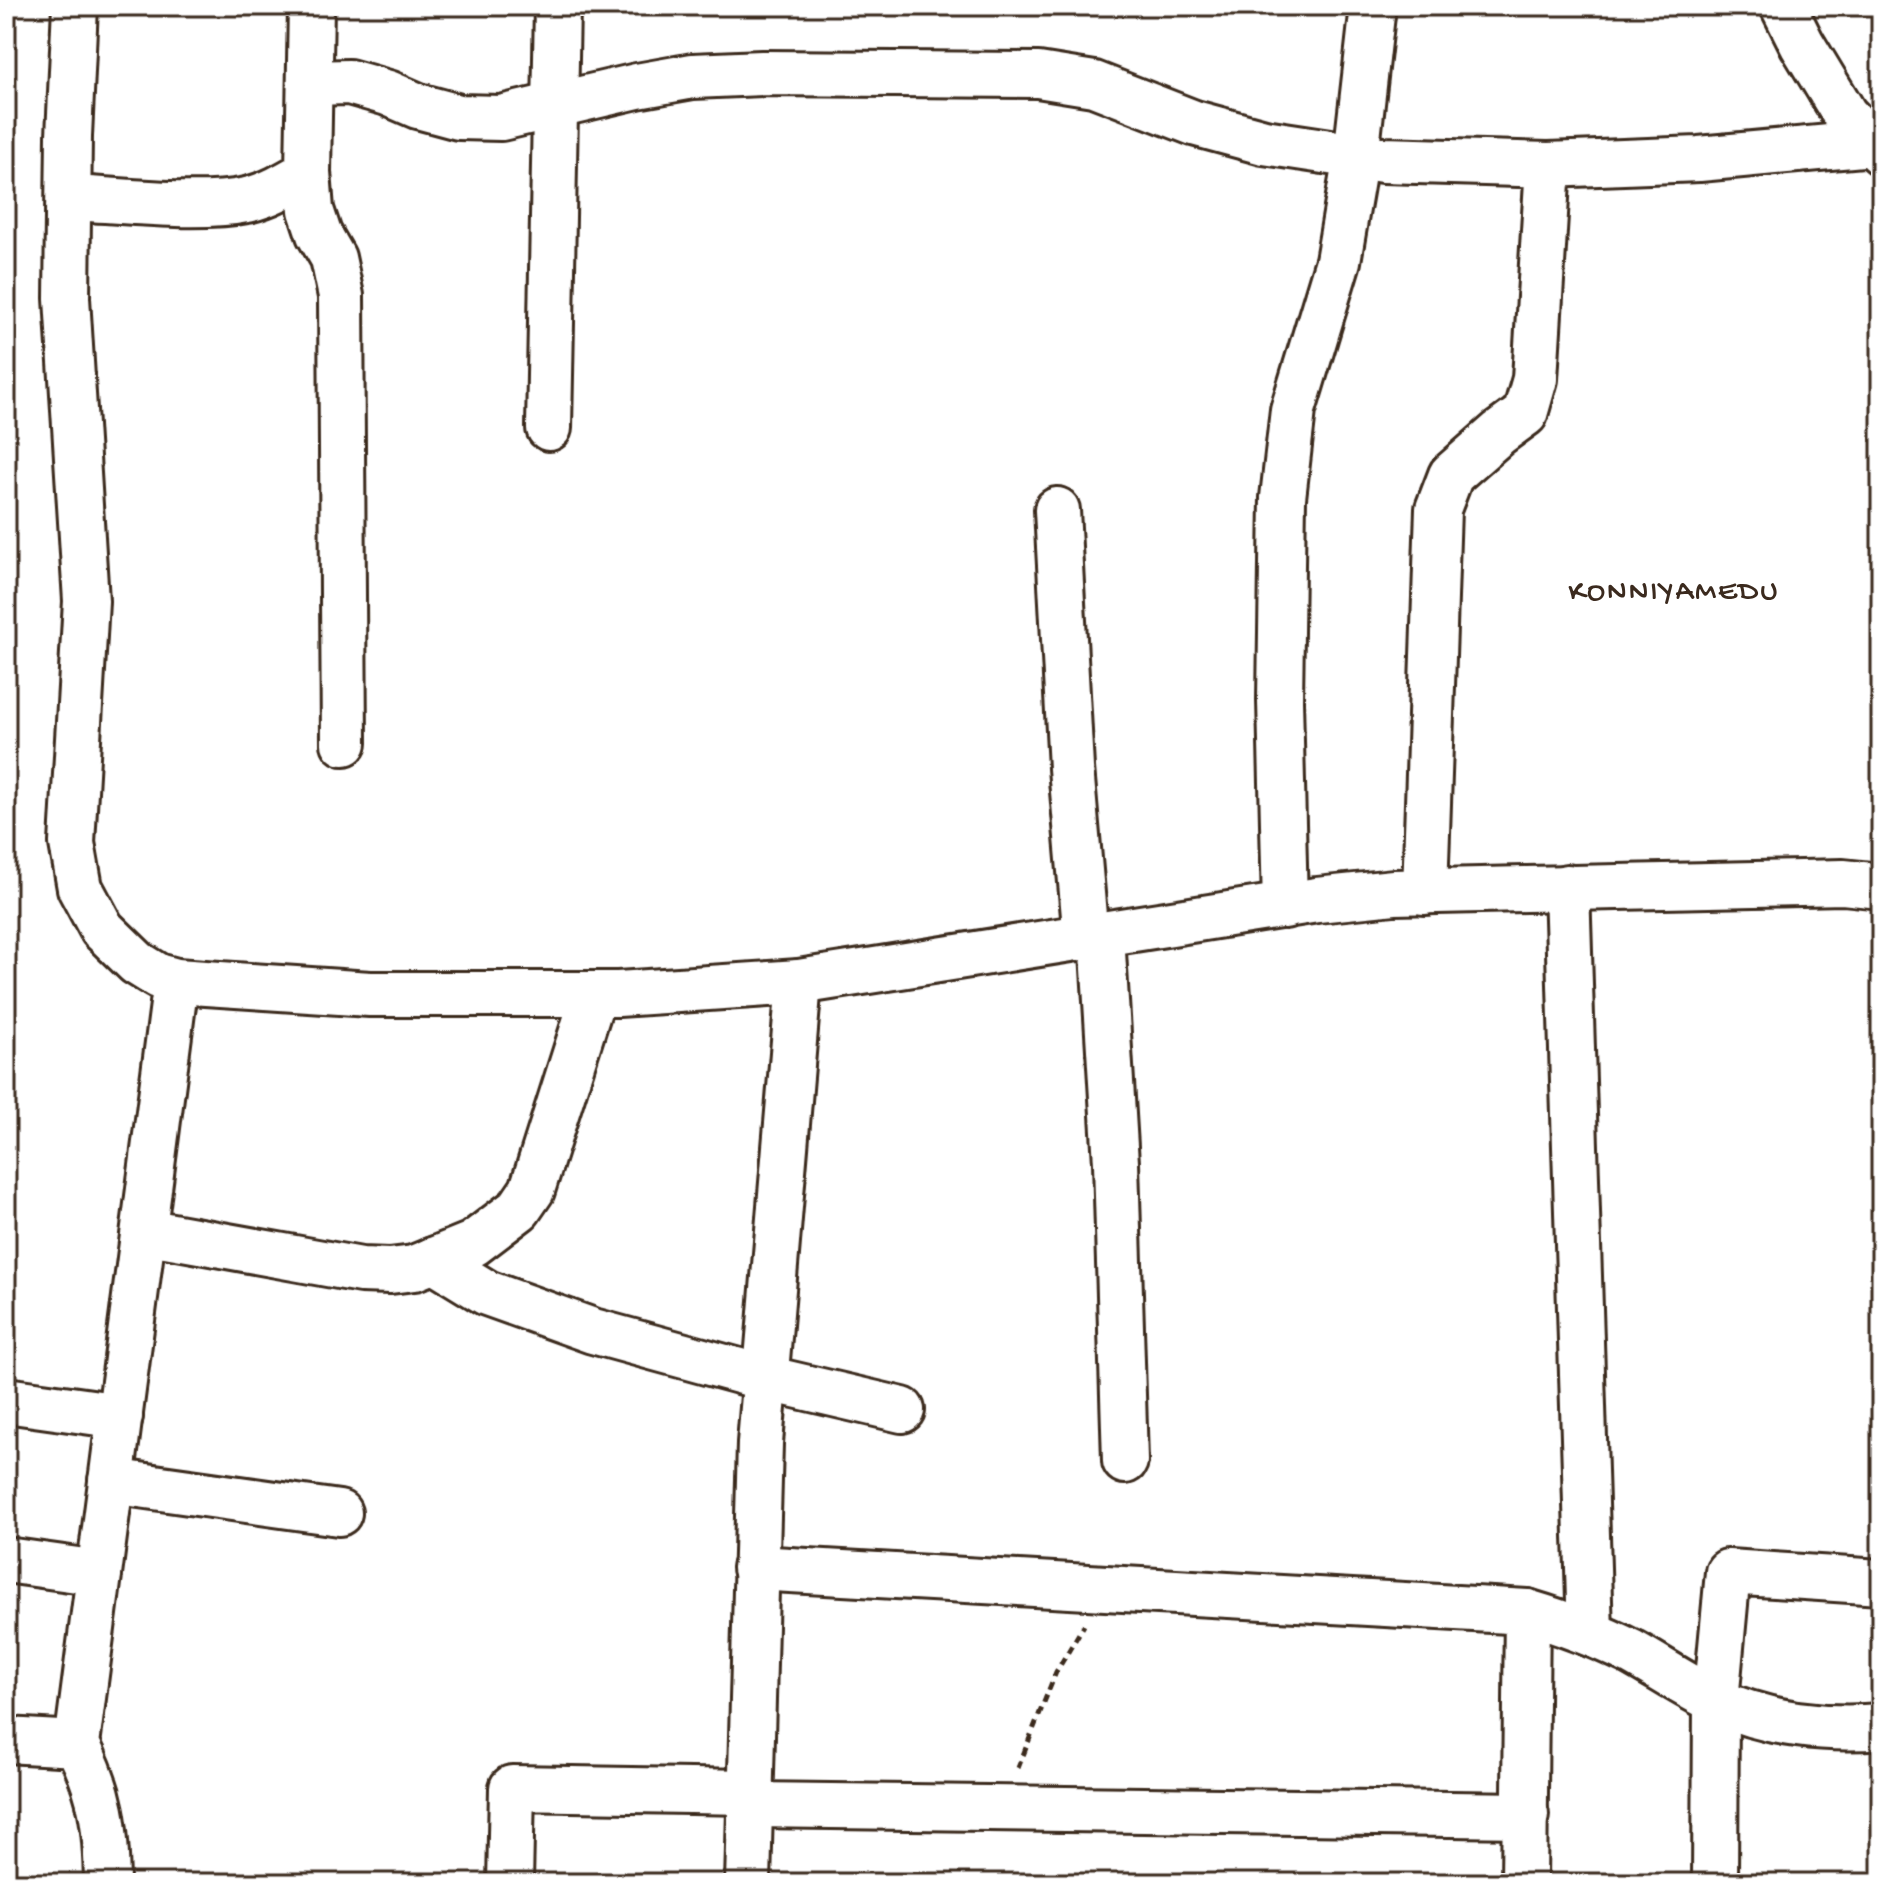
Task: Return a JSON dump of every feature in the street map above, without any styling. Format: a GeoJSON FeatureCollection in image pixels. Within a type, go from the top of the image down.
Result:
{"type":"FeatureCollection","features":[{"type":"Feature","properties":{"kind":"street"},"geometry":{"type":"LineString","coordinates":[[75,6],[67,298],[86,601],[73,858],[80,888],[102,929],[137,963],[158,976],[176,981],[370,994],[594,994],[799,982],[1285,906],[1394,892],[1843,882],[1881,886]]}},
{"type":"Feature","properties":{"kind":"street"},"geometry":{"type":"LineString","coordinates":[[311,6],[308,172],[311,210],[319,234],[333,258],[341,296],[344,743]]}},
{"type":"Feature","properties":{"kind":"street"},"geometry":{"type":"LineString","coordinates":[[549,428],[557,6]]}},
{"type":"Feature","properties":{"kind":"street"},"geometry":{"type":"LineString","coordinates":[[1285,906],[1280,700],[1283,498],[1293,410],[1338,261],[1356,156],[1373,6]]}},
{"type":"Feature","properties":{"kind":"street"},"geometry":{"type":"LineString","coordinates":[[1783,6],[1845,115],[1877,147]]}},
{"type":"Feature","properties":{"kind":"street"},"geometry":{"type":"LineString","coordinates":[[310,83],[349,82],[459,117],[501,118],[693,76],[762,73],[1038,75],[1094,84],[1194,123],[1264,142],[1383,160],[1548,165],[1877,147]]}},
{"type":"Feature","properties":{"kind":"street"},"geometry":{"type":"LineString","coordinates":[[1425,892],[1438,509],[1451,475],[1525,414],[1535,379],[1548,165]]}},
{"type":"Feature","properties":{"kind":"street"},"geometry":{"type":"LineString","coordinates":[[69,198],[228,203],[274,191],[308,172]]}},
{"type":"Feature","properties":{"kind":"street"},"geometry":{"type":"LineString","coordinates":[[1057,510],[1071,768],[1094,937],[1116,1163],[1125,1461]]}},
{"type":"Feature","properties":{"kind":"street"},"geometry":{"type":"LineString","coordinates":[[1567,887],[1590,1633]]}},
{"type":"Feature","properties":{"kind":"street"},"geometry":{"type":"LineString","coordinates":[[107,1883],[102,1808],[93,1775],[77,1744],[176,981]]}},
{"type":"Feature","properties":{"kind":"street"},"geometry":{"type":"LineString","coordinates":[[748,1883],[755,1568],[765,1378],[799,982]]}},
{"type":"Feature","properties":{"kind":"street"},"geometry":{"type":"LineString","coordinates":[[144,1231],[361,1270],[414,1268],[473,1244],[519,1209],[532,1190],[594,994]]}},
{"type":"Feature","properties":{"kind":"street"},"geometry":{"type":"LineString","coordinates":[[433,1260],[487,1293],[593,1331],[765,1378],[902,1410]]}},
{"type":"Feature","properties":{"kind":"street"},"geometry":{"type":"LineString","coordinates":[[6,1400],[120,1416]]}},
{"type":"Feature","properties":{"kind":"street"},"geometry":{"type":"LineString","coordinates":[[111,1481],[339,1513]]}},
{"type":"Feature","properties":{"kind":"street"},"geometry":{"type":"LineString","coordinates":[[6,1560],[99,1573]]}},
{"type":"Feature","properties":{"kind":"street"},"geometry":{"type":"LineString","coordinates":[[755,1568],[1527,1612],[1590,1633],[1629,1651],[1716,1701],[1764,1717],[1796,1723],[1881,1726]]}},
{"type":"Feature","properties":{"kind":"street"},"geometry":{"type":"LineString","coordinates":[[1715,1883],[1716,1701],[1728,1572],[1881,1582]]}},
{"type":"Feature","properties":{"kind":"street"},"geometry":{"type":"LineString","coordinates":[[1524,1883],[1527,1612]]}},
{"type":"Feature","properties":{"kind":"street"},"geometry":{"type":"LineString","coordinates":[[6,1740],[77,1744]]}},
{"type":"Feature","properties":{"kind":"street"},"geometry":{"type":"LineString","coordinates":[[510,1883],[512,1788],[1006,1808],[1526,1815]]}},
{"type":"Feature","properties":{"kind":"path"},"geometry":{"type":"LineString","coordinates":[[1006,1808],[1036,1719],[1056,1672],[1107,1587]]}},
{"type":"Feature","properties":{"kind":"district","name":"KONNIYAMEDU"},"geometry":{"type":"Point","coordinates":[1674,593]}}]}
